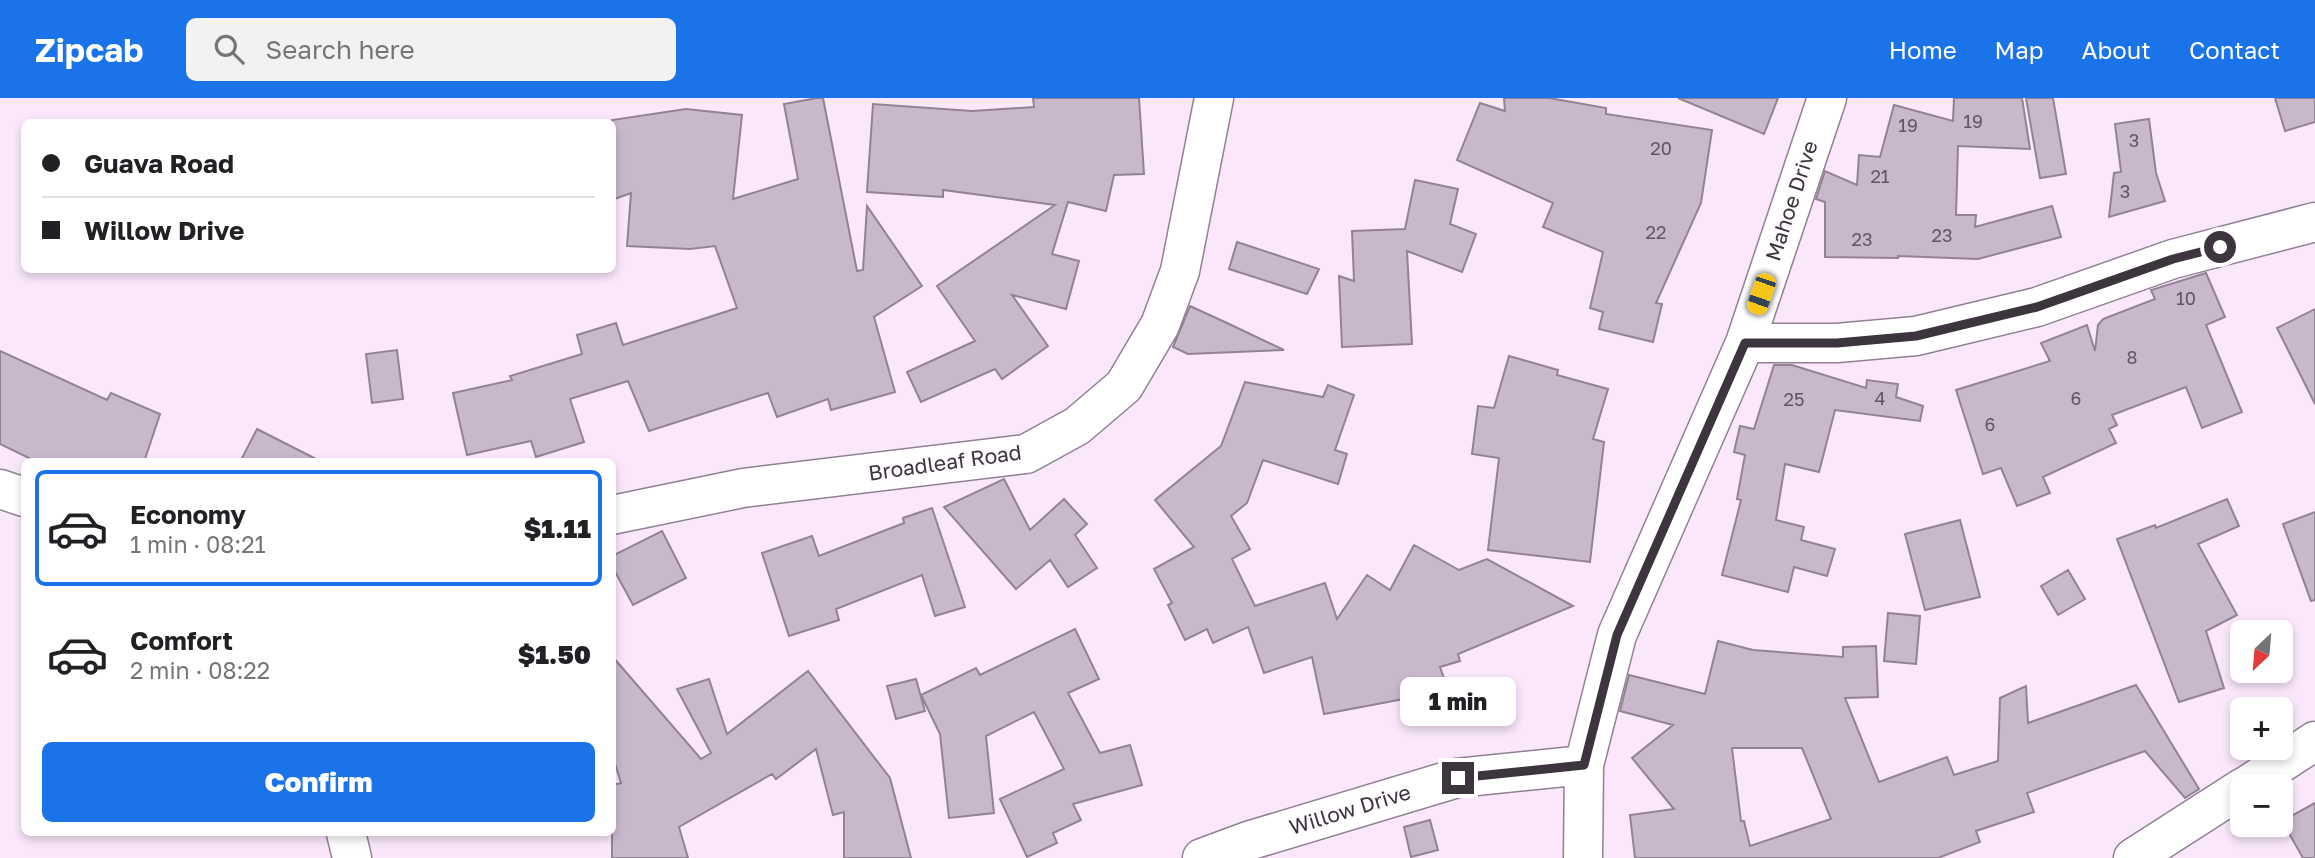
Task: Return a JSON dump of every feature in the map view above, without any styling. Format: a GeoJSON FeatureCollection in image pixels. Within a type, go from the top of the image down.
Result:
{"type":"FeatureCollection","features":[{"type":"Feature","properties":{"kind":"street","name":"Broadleaf Road"},"geometry":{"type":"LineString","coordinates":[[616,514],[743,488],[1026,454],[1077,426],[1124,386],[1160,325],[1180,271],[1214,98]]}},
{"type":"Feature","properties":{"kind":"street","name":"Mahoe Drive"},"geometry":{"type":"LineString","coordinates":[[1583,858],[1584,765],[1617,635],[1745,343],[1827,98]]}},
{"type":"Feature","properties":{"kind":"street"},"geometry":{"type":"LineString","coordinates":[[1745,343],[1837,343],[1916,336],[2037,307],[2173,259],[2315,222]]}},
{"type":"Feature","properties":{"kind":"street"},"geometry":{"type":"LineString","coordinates":[[0,489],[21,496]]}},
{"type":"Feature","properties":{"kind":"street"},"geometry":{"type":"LineString","coordinates":[[2264,774],[2315,741]]}},
{"type":"Feature","properties":{"kind":"street","name":"Willow Drive"},"geometry":{"type":"LineString","coordinates":[[1202,858],[1248,841],[1458,778],[1584,765]]}},
{"type":"Feature","properties":{"kind":"street"},"geometry":{"type":"LineString","coordinates":[[2133,858],[2230,796]]}},
{"type":"Feature","properties":{"kind":"street"},"geometry":{"type":"LineString","coordinates":[[347,836],[352,858]]}},
{"type":"Feature","properties":{"kind":"building"},"geometry":{"type":"Polygon","coordinates":[[[823,98],[857,271],[863,270],[867,206],[922,286],[874,317],[895,392],[831,410],[828,399],[777,417],[768,393],[649,431],[628,381],[570,399],[584,442],[536,457],[531,441],[467,455],[453,393],[512,380],[510,376],[582,354],[577,335],[616,323],[623,345],[737,308],[715,246],[690,249],[627,246],[631,193],[616,199],[616,119],[686,109],[742,115],[733,199],[798,179],[784,104],[823,98]]]}},
{"type":"Feature","properties":{"kind":"building"},"geometry":{"type":"Polygon","coordinates":[[[1033,98],[1139,98],[1144,174],[1114,175],[1106,211],[1068,202],[1052,254],[1079,261],[1066,309],[1012,295],[1048,346],[1002,379],[995,369],[921,402],[907,372],[975,341],[937,286],[1055,205],[943,190],[943,197],[867,192],[873,104],[972,111],[1034,107],[1033,98]]]}},
{"type":"Feature","properties":{"kind":"building"},"geometry":{"type":"Polygon","coordinates":[[[1504,98],[1549,98],[1606,108],[1606,114],[1712,130],[1701,203],[1656,303],[1662,304],[1653,342],[1599,329],[1603,312],[1590,308],[1603,252],[1543,227],[1553,203],[1457,160],[1480,103],[1505,111],[1504,98]]]}},
{"type":"Feature","properties":{"kind":"building"},"geometry":{"type":"Polygon","coordinates":[[[1678,98],[1778,98],[1764,134],[1678,98]]]}},
{"type":"Feature","properties":{"kind":"building"},"geometry":{"type":"Polygon","coordinates":[[[1954,98],[2022,98],[2030,149],[1958,146],[1956,215],[1976,215],[1975,227],[2052,206],[2061,237],[1978,259],[1825,257],[1825,202],[1816,199],[1825,171],[1857,185],[1859,155],[1880,157],[1894,105],[1953,121],[1954,98]]]}},
{"type":"Feature","properties":{"kind":"building"},"geometry":{"type":"Polygon","coordinates":[[[2026,98],[2053,98],[2066,174],[2040,178],[2026,98]]]}},
{"type":"Feature","properties":{"kind":"building"},"geometry":{"type":"Polygon","coordinates":[[[2275,98],[2315,98],[2315,122],[2285,131],[2275,98]]]}},
{"type":"Feature","properties":{"kind":"building"},"geometry":{"type":"Polygon","coordinates":[[[2149,119],[2156,173],[2165,201],[2109,217],[2114,173],[2121,172],[2115,124],[2149,119]]]}},
{"type":"Feature","properties":{"kind":"building"},"geometry":{"type":"Polygon","coordinates":[[[1415,180],[1458,189],[1450,224],[1476,234],[1462,272],[1407,251],[1412,344],[1342,347],[1339,276],[1354,281],[1352,231],[1405,229],[1415,180]]]}},
{"type":"Feature","properties":{"kind":"building"},"geometry":{"type":"Polygon","coordinates":[[[1237,242],[1319,269],[1307,294],[1229,269],[1237,242]]]}},
{"type":"Feature","properties":{"kind":"building"},"geometry":{"type":"Polygon","coordinates":[[[2206,273],[2225,317],[2206,325],[2242,412],[2202,428],[2186,387],[2112,415],[2117,425],[2109,429],[2116,443],[2043,477],[2050,493],[2017,506],[2001,468],[1983,474],[1956,390],[2050,361],[2041,343],[2087,325],[2095,351],[2098,325],[2103,319],[2155,299],[2151,290],[2206,273]]]}},
{"type":"Feature","properties":{"kind":"building"},"geometry":{"type":"Polygon","coordinates":[[[1190,306],[1284,350],[1188,354],[1173,347],[1190,306]]]}},
{"type":"Feature","properties":{"kind":"building"},"geometry":{"type":"Polygon","coordinates":[[[2315,309],[2315,404],[2277,328],[2315,309]]]}},
{"type":"Feature","properties":{"kind":"building"},"geometry":{"type":"Polygon","coordinates":[[[397,350],[403,399],[372,403],[366,354],[397,350]]]}},
{"type":"Feature","properties":{"kind":"building"},"geometry":{"type":"Polygon","coordinates":[[[0,351],[107,400],[111,393],[160,414],[145,458],[29,458],[0,444],[0,351]]]}},
{"type":"Feature","properties":{"kind":"building"},"geometry":{"type":"Polygon","coordinates":[[[1509,356],[1558,370],[1557,375],[1608,389],[1593,439],[1604,442],[1590,562],[1488,550],[1499,458],[1472,454],[1478,406],[1494,408],[1509,356]]]}},
{"type":"Feature","properties":{"kind":"building"},"geometry":{"type":"Polygon","coordinates":[[[1774,365],[1792,365],[1866,388],[1867,380],[1898,384],[1896,397],[1923,406],[1920,421],[1835,410],[1819,472],[1785,464],[1776,520],[1804,527],[1801,540],[1835,549],[1827,576],[1794,567],[1788,592],[1722,575],[1741,500],[1737,499],[1745,455],[1734,452],[1740,426],[1754,429],[1774,365]]]}},
{"type":"Feature","properties":{"kind":"building"},"geometry":{"type":"Polygon","coordinates":[[[1245,382],[1323,397],[1328,385],[1354,395],[1335,450],[1347,454],[1338,484],[1263,460],[1247,503],[1231,516],[1250,549],[1232,559],[1255,606],[1325,583],[1337,619],[1367,575],[1390,590],[1414,545],[1459,570],[1487,559],[1573,606],[1458,654],[1460,661],[1440,667],[1446,684],[1408,696],[1409,698],[1324,714],[1312,657],[1264,673],[1248,627],[1213,643],[1207,629],[1185,640],[1168,605],[1172,603],[1154,569],[1194,547],[1155,500],[1221,446],[1245,382]]]}},
{"type":"Feature","properties":{"kind":"building"},"geometry":{"type":"Polygon","coordinates":[[[257,429],[314,458],[242,458],[257,429]]]}},
{"type":"Feature","properties":{"kind":"building"},"geometry":{"type":"Polygon","coordinates":[[[1004,479],[1030,530],[1064,499],[1087,524],[1075,535],[1097,568],[1068,587],[1050,560],[1016,589],[944,507],[1004,479]]]}},
{"type":"Feature","properties":{"kind":"building"},"geometry":{"type":"Polygon","coordinates":[[[2227,499],[2239,526],[2198,544],[2237,615],[2206,631],[2224,688],[2179,702],[2117,539],[2155,525],[2156,528],[2227,499]]]}},
{"type":"Feature","properties":{"kind":"building"},"geometry":{"type":"Polygon","coordinates":[[[932,508],[965,607],[935,616],[922,575],[836,609],[839,620],[789,636],[762,553],[812,536],[819,556],[904,523],[903,518],[932,508]]]}},
{"type":"Feature","properties":{"kind":"building"},"geometry":{"type":"Polygon","coordinates":[[[2315,512],[2315,600],[2311,601],[2283,524],[2315,512]]]}},
{"type":"Feature","properties":{"kind":"building"},"geometry":{"type":"Polygon","coordinates":[[[1960,520],[1980,597],[1925,610],[1905,534],[1960,520]]]}},
{"type":"Feature","properties":{"kind":"building"},"geometry":{"type":"Polygon","coordinates":[[[662,531],[686,578],[633,605],[616,573],[616,554],[662,531]]]}},
{"type":"Feature","properties":{"kind":"building"},"geometry":{"type":"Polygon","coordinates":[[[2068,570],[2085,599],[2058,615],[2041,586],[2068,570]]]}},
{"type":"Feature","properties":{"kind":"building"},"geometry":{"type":"Polygon","coordinates":[[[1888,613],[1920,616],[1916,664],[1884,661],[1888,613]]]}},
{"type":"Feature","properties":{"kind":"building"},"geometry":{"type":"Polygon","coordinates":[[[1075,629],[1099,679],[1068,693],[1100,753],[1130,745],[1142,785],[1073,804],[1081,820],[1053,833],[1057,843],[1027,857],[1000,799],[1064,769],[1034,712],[986,736],[994,813],[949,818],[940,734],[921,695],[976,668],[980,675],[1075,629]]]}},
{"type":"Feature","properties":{"kind":"building"},"geometry":{"type":"Polygon","coordinates":[[[1718,641],[1753,650],[1843,657],[1843,647],[1876,646],[1878,697],[1845,698],[1879,782],[1947,757],[1954,775],[1998,761],[2000,698],[2026,686],[2028,723],[2136,685],[2199,789],[2185,798],[2145,751],[2027,793],[2034,812],[1976,831],[1980,842],[1938,858],[1635,858],[1630,815],[1674,809],[1632,758],[1673,725],[1620,711],[1629,675],[1705,694],[1718,641]],[[1732,748],[1741,821],[1744,821],[1750,846],[1831,819],[1802,748],[1732,748]]]}},
{"type":"Feature","properties":{"kind":"building"},"geometry":{"type":"Polygon","coordinates":[[[616,661],[701,759],[711,753],[677,689],[709,679],[727,734],[808,671],[890,778],[911,858],[844,858],[844,812],[833,815],[816,749],[776,779],[772,774],[679,827],[688,858],[612,858],[612,836],[616,836],[616,784],[621,783],[616,767],[616,661]]]}},
{"type":"Feature","properties":{"kind":"building"},"geometry":{"type":"Polygon","coordinates":[[[916,679],[925,711],[896,719],[887,686],[916,679]]]}},
{"type":"Feature","properties":{"kind":"building"},"geometry":{"type":"Polygon","coordinates":[[[2315,803],[2315,858],[2303,858],[2291,837],[2293,815],[2315,803]]]}},
{"type":"Feature","properties":{"kind":"building"},"geometry":{"type":"Polygon","coordinates":[[[1430,820],[1438,850],[1411,857],[1404,827],[1430,820]]]}},
{"type":"Feature","properties":{"kind":"route"},"geometry":{"type":"LineString","coordinates":[[1458,778],[1584,765],[1617,635],[1745,343],[1837,343],[1916,336],[2037,307],[2173,259],[2220,247]]}}]}
